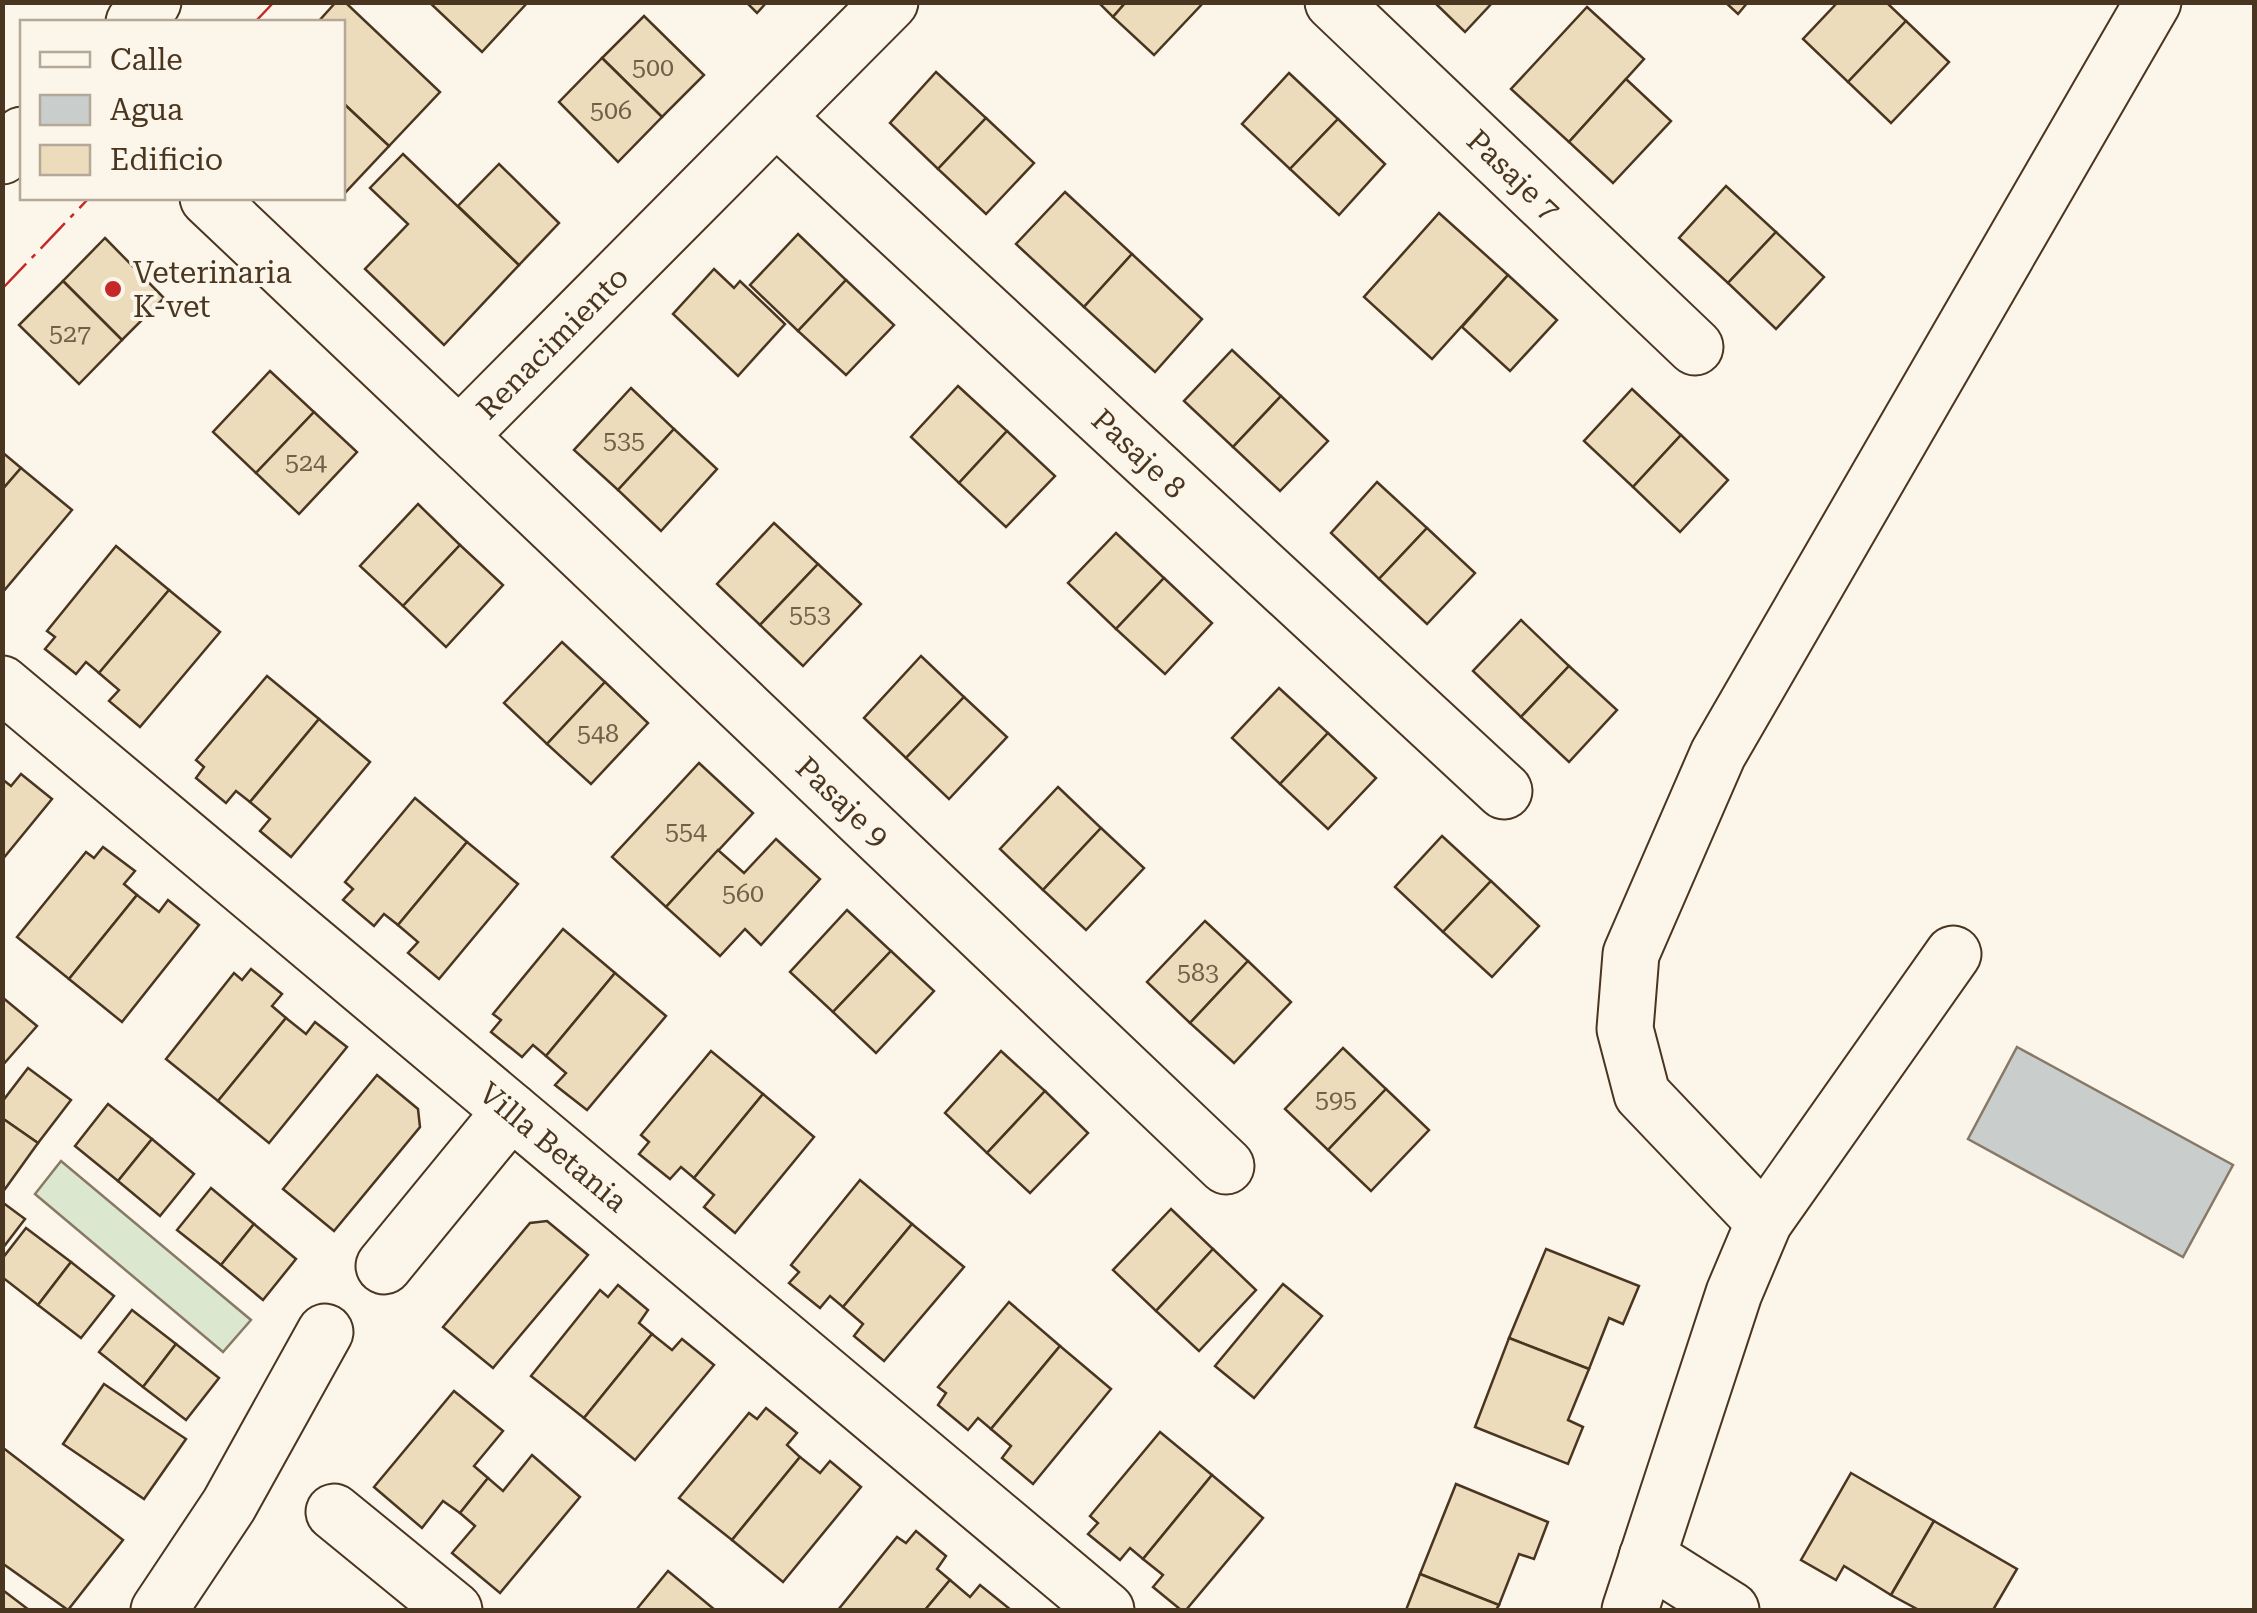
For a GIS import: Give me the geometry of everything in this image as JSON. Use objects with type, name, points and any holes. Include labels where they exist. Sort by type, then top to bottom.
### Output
[{"type":"street","name":"Renacimiento","points":[[210,200],[459,436],[890,2]]},
{"type":"street","name":"Pasaje 7","points":[[1334,2],[1695,346]]},
{"type":"street","points":[[1764,1222],[1642,1094],[1625,1029],[1630,954],[1718,754],[2153,2]]},
{"type":"street","name":"Pasaje 8","points":[[776,116],[1504,790]]},
{"type":"street","points":[[2,156],[20,138]]},
{"type":"street","name":"Pasaje 9","points":[[459,436],[1226,1166]]},
{"type":"street","name":"Villa Betania","points":[[2,684],[1106,1610]]},
{"type":"street","points":[[1630,1610],[1734,1293],[1764,1222],[1953,954]]},
{"type":"street","points":[[384,1266],[512,1111]]},
{"type":"street","points":[[159,1610],[229,1505],[325,1332]]},
{"type":"street","points":[[334,1512],[454,1610]]},
{"type":"street","points":[[1648,1558],[1731,1610]]},
{"type":"green space","points":[[61,1161],[251,1320],[223,1352],[35,1194]]},
{"type":"water","points":[[2017,1047],[2233,1165],[2183,1257],[1968,1139]]},
{"type":"building","points":[[336,2],[345,2],[440,92],[389,146],[345,105],[345,20],[320,20]]},
{"type":"building","points":[[429,2],[528,2],[482,52]]},
{"type":"building","points":[[746,2],[767,2],[757,13]]},
{"type":"building","points":[[1098,2],[1126,2],[1113,17]]},
{"type":"building","points":[[1126,2],[1204,2],[1154,55],[1113,17]]},
{"type":"building","points":[[1434,2],[1493,2],[1465,32]]},
{"type":"building","points":[[1725,2],[1748,2],[1738,14]]},
{"type":"building","points":[[1838,2],[1886,2],[1906,21],[1848,82],[1803,39]]},
{"type":"building","points":[[1587,7],[1644,59],[1569,142],[1511,89]]},
{"type":"building","points":[[644,16],[704,75],[662,117],[602,58]]},
{"type":"building","points":[[1906,21],[1949,62],[1891,123],[1848,82]]},
{"type":"building","points":[[602,58],[662,117],[618,162],[559,102]]},
{"type":"building","points":[[936,72],[986,118],[938,169],[890,123]]},
{"type":"building","points":[[1289,73],[1338,119],[1290,169],[1242,124]]},
{"type":"building","points":[[1626,79],[1671,121],[1613,183],[1569,142]]},
{"type":"building","points":[[345,105],[389,146],[345,193]]},
{"type":"building","points":[[986,118],[1034,163],[986,214],[938,169]]},
{"type":"building","points":[[1338,119],[1385,164],[1339,215],[1290,169]]},
{"type":"building","points":[[403,154],[519,265],[444,345],[365,269],[408,224],[370,188]]},
{"type":"building","points":[[499,164],[559,223],[519,265],[458,206]]},
{"type":"building","points":[[1726,186],[1776,232],[1728,283],[1679,238]]},
{"type":"building","points":[[1065,192],[1132,254],[1084,307],[1016,244]]},
{"type":"building","points":[[1439,213],[1508,275],[1432,359],[1364,297]]},
{"type":"building","points":[[1776,232],[1824,277],[1776,329],[1728,283]]},
{"type":"building","points":[[798,234],[846,280],[798,331],[750,285]]},
{"type":"building","name":"Veterinaria K-vet","points":[[105,238],[164,298],[122,340],[63,281]]},
{"type":"building","points":[[1132,254],[1202,319],[1155,372],[1084,307]]},
{"type":"building","points":[[714,269],[734,288],[740,281],[785,324],[738,376],[673,314]]},
{"type":"building","points":[[1508,275],[1557,320],[1510,371],[1462,327]]},
{"type":"building","points":[[846,280],[894,325],[846,375],[798,331]]},
{"type":"building","points":[[63,281],[122,340],[79,384],[19,325]]},
{"type":"building","points":[[1232,350],[1281,396],[1233,447],[1184,401]]},
{"type":"building","points":[[270,371],[314,412],[256,473],[213,432]]},
{"type":"building","points":[[958,386],[1007,431],[959,483],[911,437]]},
{"type":"building","points":[[631,388],[674,429],[618,490],[574,450]]},
{"type":"building","points":[[1632,389],[1681,435],[1633,487],[1584,441]]},
{"type":"building","points":[[1281,396],[1328,441],[1280,491],[1233,447]]},
{"type":"building","points":[[314,412],[357,452],[299,514],[256,473]]},
{"type":"building","points":[[674,429],[717,469],[661,531],[618,490]]},
{"type":"building","points":[[1007,431],[1055,476],[1006,527],[959,483]]},
{"type":"building","points":[[1681,435],[1728,480],[1680,532],[1633,487]]},
{"type":"building","points":[[2,452],[21,468],[2,490]]},
{"type":"building","points":[[21,468],[72,510],[2,593],[2,490]]},
{"type":"building","points":[[1377,482],[1427,528],[1379,579],[1331,533]]},
{"type":"building","points":[[418,504],[460,545],[403,606],[360,566]]},
{"type":"building","points":[[774,523],[818,564],[760,625],[717,584]]},
{"type":"building","points":[[1427,528],[1475,573],[1427,624],[1379,579]]},
{"type":"building","points":[[1116,533],[1164,578],[1116,629],[1068,583]]},
{"type":"building","points":[[460,545],[503,585],[446,647],[403,606]]},
{"type":"building","points":[[116,546],[169,590],[99,673],[86,662],[76,674],[45,649],[55,637],[47,631]]},
{"type":"building","points":[[818,564],[861,604],[803,666],[760,625]]},
{"type":"building","points":[[1164,578],[1212,623],[1165,674],[1116,629]]},
{"type":"building","points":[[169,590],[220,632],[140,727],[109,701],[119,690],[99,673]]},
{"type":"building","points":[[1521,620],[1569,666],[1521,717],[1473,671]]},
{"type":"building","points":[[562,642],[605,682],[547,744],[504,703]]},
{"type":"building","points":[[921,656],[964,697],[906,758],[864,718]]},
{"type":"building","points":[[1569,666],[1617,710],[1569,762],[1521,717]]},
{"type":"building","points":[[267,676],[319,719],[250,802],[236,791],[226,803],[196,778],[204,767],[196,760]]},
{"type":"building","points":[[605,682],[648,723],[591,784],[547,744]]},
{"type":"building","points":[[1279,688],[1328,733],[1280,784],[1232,738]]},
{"type":"building","points":[[964,697],[1007,737],[949,799],[906,758]]},
{"type":"building","points":[[319,719],[370,762],[291,857],[260,831],[270,819],[250,802]]},
{"type":"building","points":[[1328,733],[1376,778],[1328,829],[1280,784]]},
{"type":"building","points":[[699,763],[753,813],[666,907],[612,857]]},
{"type":"building","points":[[21,774],[52,799],[2,860],[2,779],[11,786]]},
{"type":"building","points":[[1058,787],[1101,828],[1043,890],[1000,849]]},
{"type":"building","points":[[415,798],[467,842],[398,925],[384,914],[374,926],[343,900],[353,889],[345,882]]},
{"type":"building","points":[[1101,828],[1144,868],[1086,930],[1043,890]]},
{"type":"building","points":[[1442,836],[1491,881],[1443,932],[1395,887]]},
{"type":"building","points":[[776,839],[820,879],[761,945],[745,929],[720,956],[666,907],[718,850],[744,873]]},
{"type":"building","points":[[467,842],[518,884],[439,979],[408,953],[418,942],[398,925]]},
{"type":"building","points":[[103,847],[135,871],[124,884],[137,895],[69,979],[17,937],[86,852],[94,858]]},
{"type":"building","points":[[1491,881],[1539,926],[1492,977],[1443,932]]},
{"type":"building","points":[[137,895],[159,912],[168,900],[199,925],[122,1022],[69,979]]},
{"type":"building","points":[[847,910],[891,951],[833,1012],[790,972]]},
{"type":"building","points":[[1205,921],[1248,961],[1190,1023],[1147,982]]},
{"type":"building","points":[[563,929],[615,973],[546,1056],[533,1045],[522,1057],[491,1032],[501,1020],[493,1014]]},
{"type":"building","points":[[891,951],[934,991],[876,1053],[833,1012]]},
{"type":"building","points":[[1248,961],[1291,1002],[1234,1063],[1190,1023]]},
{"type":"building","points":[[251,969],[282,994],[272,1006],[286,1018],[218,1101],[166,1059],[234,973],[242,980]]},
{"type":"building","points":[[615,973],[666,1016],[587,1110],[555,1085],[566,1073],[546,1056]]},
{"type":"building","points":[[2,997],[37,1026],[2,1066]]},
{"type":"building","points":[[286,1018],[306,1034],[315,1022],[347,1047],[269,1143],[218,1101]]},
{"type":"building","points":[[1343,1048],[1386,1089],[1328,1150],[1285,1109]]},
{"type":"building","points":[[711,1051],[763,1094],[694,1178],[681,1167],[670,1179],[639,1154],[649,1142],[641,1135]]},
{"type":"building","points":[[1001,1051],[1045,1091],[987,1153],[945,1113]]},
{"type":"building","points":[[28,1068],[71,1100],[38,1143],[2,1118],[2,1102]]},
{"type":"building","points":[[377,1075],[418,1109],[420,1127],[334,1231],[283,1189]]},
{"type":"building","points":[[1386,1089],[1429,1130],[1371,1191],[1328,1150]]},
{"type":"building","points":[[1045,1091],[1088,1133],[1030,1193],[987,1153]]},
{"type":"building","points":[[763,1094],[814,1137],[735,1233],[704,1207],[714,1195],[694,1178]]},
{"type":"building","points":[[108,1104],[152,1139],[118,1181],[75,1146]]},
{"type":"building","points":[[2,1118],[38,1143],[5,1189],[2,1187]]},
{"type":"building","points":[[152,1139],[194,1174],[160,1216],[118,1181]]},
{"type":"building","points":[[860,1180],[912,1224],[843,1307],[830,1296],[820,1308],[789,1283],[799,1272],[791,1265]]},
{"type":"building","points":[[211,1188],[254,1224],[221,1265],[177,1230]]},
{"type":"building","points":[[2,1202],[25,1219],[2,1249]]},
{"type":"building","points":[[1171,1209],[1213,1249],[1156,1311],[1113,1270]]},
{"type":"building","points":[[547,1221],[588,1255],[493,1368],[443,1327],[530,1223]]},
{"type":"building","points":[[254,1224],[296,1259],[263,1300],[221,1265]]},
{"type":"building","points":[[912,1224],[964,1267],[884,1361],[854,1336],[863,1324],[843,1307]]},
{"type":"building","points":[[26,1228],[71,1262],[38,1305],[2,1277],[2,1259]]},
{"type":"building","points":[[1213,1249],[1256,1290],[1199,1351],[1156,1311]]},
{"type":"building","points":[[1546,1249],[1639,1286],[1623,1324],[1609,1318],[1589,1369],[1509,1338]]},
{"type":"building","points":[[71,1262],[114,1296],[81,1338],[38,1305]]},
{"type":"building","points":[[1283,1284],[1322,1316],[1254,1398],[1215,1366]]},
{"type":"building","points":[[618,1285],[648,1310],[639,1323],[652,1334],[584,1418],[531,1376],[600,1290],[608,1297]]},
{"type":"building","points":[[1009,1302],[1060,1346],[991,1429],[978,1418],[968,1430],[938,1405],[946,1393],[938,1387]]},
{"type":"building","points":[[132,1310],[176,1344],[143,1387],[99,1352]]},
{"type":"building","points":[[652,1334],[672,1350],[682,1339],[714,1365],[635,1460],[584,1418]]},
{"type":"building","points":[[1509,1338],[1589,1369],[1568,1420],[1583,1427],[1568,1464],[1475,1427]]},
{"type":"building","points":[[176,1344],[219,1378],[186,1420],[143,1387]]},
{"type":"building","points":[[1060,1346],[1111,1389],[1033,1484],[1002,1458],[1011,1446],[991,1429]]},
{"type":"building","points":[[104,1384],[186,1439],[144,1499],[63,1444]]},
{"type":"building","points":[[454,1391],[503,1431],[474,1466],[488,1478],[460,1513],[443,1501],[422,1528],[374,1487]]},
{"type":"building","points":[[766,1408],[797,1433],[787,1445],[800,1457],[732,1540],[679,1498],[749,1413],[757,1419]]},
{"type":"building","points":[[1160,1432],[1212,1475],[1143,1559],[1130,1548],[1120,1560],[1088,1534],[1098,1523],[1090,1516]]},
{"type":"building","points":[[2,1447],[123,1540],[68,1610],[2,1563]]},
{"type":"building","points":[[532,1455],[580,1497],[500,1593],[452,1553],[475,1526],[460,1513],[488,1478],[503,1491]]},
{"type":"building","points":[[800,1457],[820,1473],[830,1461],[861,1487],[783,1582],[732,1540]]},
{"type":"building","points":[[1851,1473],[1934,1521],[1891,1595],[1844,1566],[1836,1580],[1801,1560]]},
{"type":"building","points":[[1212,1475],[1263,1518],[1186,1610],[1181,1610],[1153,1587],[1163,1575],[1143,1559]]},
{"type":"building","points":[[1456,1484],[1548,1522],[1534,1559],[1519,1554],[1499,1605],[1420,1574]]},
{"type":"building","points":[[1934,1521],[2017,1569],[1993,1610],[1919,1610],[1891,1595]]},
{"type":"building","points":[[916,1531],[946,1556],[937,1569],[950,1580],[925,1610],[838,1610],[897,1537],[906,1543]]},
{"type":"building","points":[[668,1571],[715,1610],[636,1610]]},
{"type":"building","points":[[1420,1574],[1499,1605],[1496,1610],[1406,1610]]},
{"type":"building","points":[[950,1580],[970,1597],[980,1585],[1011,1610],[925,1610]]},
{"type":"building","points":[[4,1591],[29,1610],[2,1610]]},
{"type":"power","points":[[257,20],[274,2]]},
{"type":"power","points":[[2,289],[87,200]]},
{"type":"place","name":"Veterinaria K-vet","points":[[113,289]]}]
